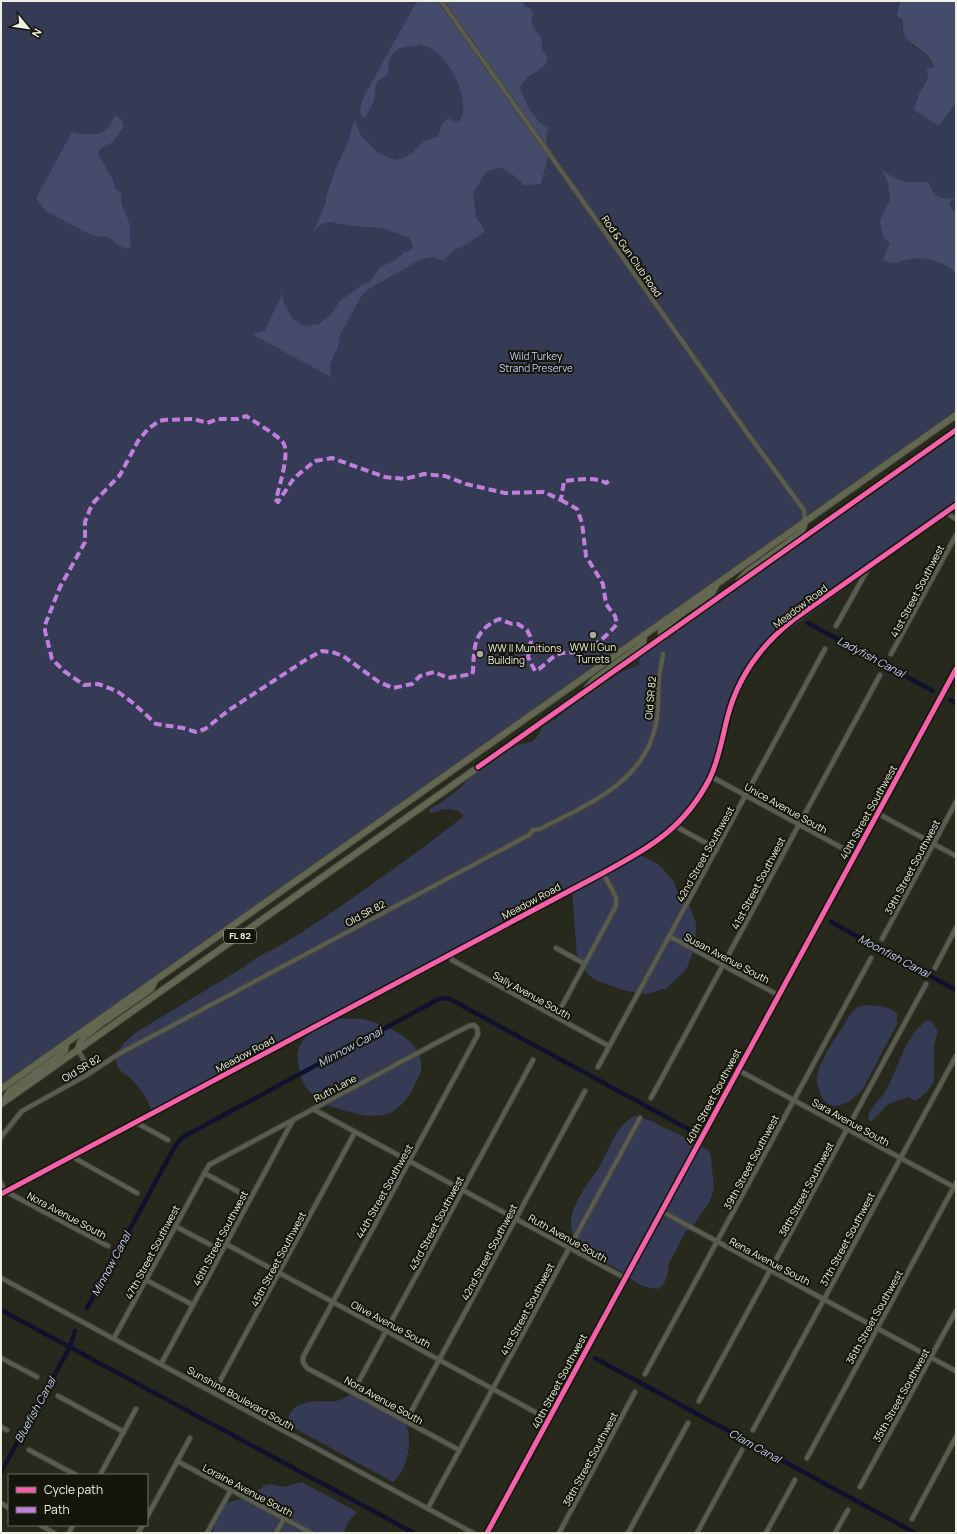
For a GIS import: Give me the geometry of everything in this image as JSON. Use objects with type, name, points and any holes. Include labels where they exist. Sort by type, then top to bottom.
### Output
[{"type":"highway","name":"FL 82","points":[[1,1089],[956,415]]},
{"type":"highway","name":"FL 82","points":[[1,1104],[956,430]]},
{"type":"highway","points":[[735,587],[746,572],[802,531],[805,521]]},
{"type":"highway","points":[[661,639],[661,631],[664,628],[681,614],[712,593],[717,584]]},
{"type":"highway","points":[[581,695],[595,679],[640,646],[643,642],[644,634]]},
{"type":"highway","points":[[78,1050],[82,1039],[150,989],[156,980]]},
{"type":"highway","points":[[1,1104],[9,1092],[59,1056],[65,1050],[66,1043]]},
{"type":"street","name":"Rod & Gun Club Road","points":[[441,1],[558,164],[715,388],[804,510],[805,521]]},
{"type":"street","name":"Meadow Road","points":[[3,1193],[650,847],[675,826],[696,801],[710,776],[720,751],[734,696],[743,676],[757,654],[787,625],[956,506]]},
{"type":"street","points":[[946,513],[956,519]]},
{"type":"street","name":"41st Street Southwest","points":[[891,654],[956,534]]},
{"type":"street","points":[[836,626],[869,567]]},
{"type":"street","name":"42nd Street Southwest","points":[[598,1067],[825,649]]},
{"type":"street","name":"Old SR 82","points":[[1,1137],[22,1111],[91,1072],[117,1055],[529,835],[533,830],[540,829],[599,798],[617,786],[636,767],[646,752],[652,737],[658,714],[659,678],[663,654]]},
{"type":"street","name":"40th Street Southwest","points":[[486,1533],[956,668]]},
{"type":"street","name":"41st Street Southwest","points":[[651,1098],[880,676]]},
{"type":"street","name":"Unice Avenue South","points":[[710,776],[854,855]]},
{"type":"street","name":"39th Street Southwest","points":[[882,939],[956,802]]},
{"type":"street","points":[[877,813],[956,856]]},
{"type":"street","points":[[675,826],[717,849]]},
{"type":"street","points":[[556,1017],[616,906],[616,897],[603,873]]},
{"type":"street","points":[[935,968],[956,928]]},
{"type":"street","name":"Susan Avenue South","points":[[669,936],[778,995]]},
{"type":"street","points":[[556,948],[585,964]]},
{"type":"street","name":"Sally Avenue South","points":[[450,954],[452,960],[609,1046]]},
{"type":"street","name":"39th Street Southwest","points":[[645,1374],[871,958]]},
{"type":"street","name":"38th Street Southwest","points":[[699,1401],[926,984]]},
{"type":"street","name":"Ruth Lane","points":[[204,1173],[209,1165],[469,1026],[474,1025],[478,1028]]},
{"type":"street","name":"44th Street Southwest","points":[[303,1362],[303,1357],[332,1302],[476,1038],[478,1028]]},
{"type":"street","points":[[78,1050],[91,1072]]},
{"type":"street","name":"37th Street Southwest","points":[[753,1430],[956,1056]]},
{"type":"street","name":"43rd Street Southwest","points":[[353,1392],[533,1060]]},
{"type":"street","name":"Sara Avenue South","points":[[738,1070],[900,1158],[955,1186]]},
{"type":"street","name":"42nd Street Southwest","points":[[406,1421],[585,1091]]},
{"type":"street","name":"Ruth Avenue South","points":[[313,1109],[625,1278]]},
{"type":"street","name":"41st Street Southwest","points":[[428,1508],[640,1118]]},
{"type":"street","name":"46th Street Southwest","points":[[161,1364],[293,1120]]},
{"type":"street","points":[[136,1122],[168,1140]]},
{"type":"street","name":"45th Street Southwest","points":[[214,1392],[356,1132]]},
{"type":"street","points":[[72,1156],[138,1192]]},
{"type":"street","points":[[204,1173],[250,1198]]},
{"type":"street","name":"47th Street Southwest","points":[[114,1338],[204,1173]]},
{"type":"street","points":[[1,1183],[3,1193]]},
{"type":"street","name":"36th Street Southwest","points":[[807,1458],[955,1186]]},
{"type":"street","name":"Nora Avenue South","points":[[3,1193],[108,1246]]},
{"type":"street","name":"Rena Avenue South","points":[[662,1211],[956,1371]]},
{"type":"street","points":[[175,1226],[222,1251]]},
{"type":"street","name":"Olive Avenue South","points":[[226,1244],[548,1419]]},
{"type":"street","name":"Sunshine Boulevard South","points":[[1,1278],[473,1533]]},
{"type":"street","points":[[146,1280],[193,1305]]},
{"type":"street","name":"35th Street Southwest","points":[[860,1487],[956,1311]]},
{"type":"street","points":[[1,1358],[37,1377]]},
{"type":"street","name":"Nora Avenue South","points":[[303,1362],[308,1368],[459,1450]]},
{"type":"street","name":"38th Street Southwest","points":[[559,1533],[636,1392]]},
{"type":"street","points":[[58,1396],[124,1432]]},
{"type":"street","points":[[101,1474],[136,1409]]},
{"type":"street","points":[[628,1533],[688,1423]]},
{"type":"street","points":[[1,1427],[7,1430]]},
{"type":"street","points":[[912,1519],[956,1437]]},
{"type":"street","points":[[148,1515],[190,1438]]},
{"type":"street","points":[[29,1450],[74,1474]]},
{"type":"street","points":[[697,1533],[742,1450]]},
{"type":"street","name":"Loraine Avenue South","points":[[177,1461],[311,1533]]},
{"type":"street","points":[[766,1533],[795,1480]]},
{"type":"street","points":[[207,1533],[230,1490]]},
{"type":"street","points":[[835,1533],[848,1510]]},
{"type":"street","points":[[276,1533],[284,1519]]},
{"type":"street","points":[[42,1526],[54,1533]]},
{"type":"green space","name":"Wild Turkey Strand Preserve","points":[[1,1],[435,1],[531,9],[525,6],[523,1],[900,1],[899,4],[903,20],[902,27],[913,46],[924,53],[934,66],[928,69],[928,78],[919,94],[939,126],[956,103],[956,412],[1,1086]]},
{"type":"green space","points":[[956,433],[956,508],[780,636],[755,659],[736,691],[723,733],[717,769],[700,799],[688,817],[670,833],[640,855],[658,864],[670,877],[677,890],[689,905],[696,923],[695,948],[686,970],[666,989],[648,994],[626,991],[595,980],[584,970],[577,957],[572,890],[151,1110],[146,1097],[116,1064],[117,1054],[120,1049],[135,1033],[244,967],[256,958],[296,936],[402,862],[464,816],[459,812],[450,809],[443,809],[434,813],[431,813],[428,810],[442,802],[461,787],[470,777],[515,745],[531,742],[537,737],[543,726],[554,720],[581,699],[623,671],[639,665],[640,656]]},
{"type":"green space","points":[[864,1005],[882,1006],[894,1011],[897,1014],[897,1024],[863,1089],[851,1100],[839,1106],[833,1106],[827,1103],[819,1090],[817,1083],[818,1072],[828,1049],[851,1013],[856,1008]]},
{"type":"green space","points":[[340,1019],[363,1019],[382,1025],[402,1036],[411,1043],[421,1060],[421,1072],[408,1097],[402,1104],[391,1112],[376,1116],[335,1108],[320,1101],[305,1086],[299,1068],[298,1051],[302,1042],[322,1023]]},
{"type":"green space","points":[[926,1021],[931,1021],[938,1031],[934,1045],[934,1081],[927,1092],[915,1101],[908,1097],[891,1103],[871,1121],[868,1119],[870,1112],[891,1081],[907,1044],[912,1035]]},
{"type":"green space","points":[[635,1116],[652,1121],[693,1141],[710,1152],[711,1158],[714,1188],[710,1201],[693,1226],[686,1231],[669,1263],[667,1277],[663,1285],[658,1289],[643,1286],[607,1263],[585,1253],[576,1241],[572,1230],[571,1220],[578,1199],[597,1171],[623,1124]]},
{"type":"green space","points":[[351,1394],[406,1423],[409,1444],[406,1462],[400,1474],[393,1482],[287,1424],[289,1415],[293,1409],[299,1405],[313,1402],[336,1401]]},
{"type":"green space","points":[[302,1482],[357,1512],[349,1521],[343,1533],[212,1533],[220,1512],[226,1504],[232,1501],[248,1498],[265,1485],[270,1484],[284,1487]]},
{"type":"shaded area","points":[[417,1],[523,1],[525,6],[531,9],[533,14],[531,22],[542,40],[541,49],[548,58],[546,63],[526,79],[520,88],[527,105],[534,116],[548,128],[546,138],[548,155],[541,184],[524,185],[512,174],[500,167],[486,172],[473,193],[476,217],[485,231],[469,243],[454,250],[443,261],[432,257],[421,259],[367,290],[360,298],[340,335],[338,347],[330,364],[331,377],[253,335],[265,330],[282,294],[284,303],[292,318],[304,326],[319,324],[331,314],[340,301],[359,287],[371,281],[379,268],[397,259],[404,252],[410,251],[413,247],[410,238],[382,228],[353,226],[329,222],[322,224],[314,231],[326,202],[326,197],[336,168],[349,140],[355,120],[360,134],[377,152],[395,160],[410,154],[425,141],[437,137],[443,123],[448,118],[458,123],[462,115],[462,97],[459,86],[450,67],[436,52],[421,44],[414,47],[410,46],[401,48],[391,56],[388,64],[389,70],[386,75],[376,84],[373,104],[366,117],[362,118],[360,109],[364,96]]},
{"type":"shaded area","points":[[900,1],[956,1],[956,103],[939,126],[914,110],[919,94],[928,78],[927,69],[934,66],[931,60],[905,36],[903,20],[897,16]]},
{"type":"shaded area","points":[[115,115],[123,122],[123,128],[113,142],[100,149],[98,154],[113,180],[116,190],[122,192],[121,202],[129,222],[130,229],[131,246],[127,249],[119,246],[106,236],[101,237],[89,234],[53,215],[46,211],[36,198],[72,132],[80,134],[95,134],[103,132],[111,124]]},
{"type":"shaded area","points":[[882,170],[893,177],[904,181],[915,183],[928,181],[931,189],[938,196],[946,199],[955,197],[949,203],[956,215],[956,273],[941,263],[929,259],[916,258],[894,263],[883,260],[890,243],[883,237],[880,221],[890,200],[888,183]]},
{"type":"waterway","name":"Ladyfish Canal","points":[[808,623],[933,691]]},
{"type":"waterway","name":"Ladyfish Canal","points":[[950,700],[956,703]]},
{"type":"waterway","name":"Moonfish Canal","points":[[831,922],[956,990]]},
{"type":"waterway","name":"Minnow Canal","points":[[87,1308],[175,1146],[183,1137],[439,999],[448,998],[690,1130]]},
{"type":"waterway","points":[[1,1310],[414,1533]]},
{"type":"waterway","name":"Bluefish Canal","points":[[1,1472],[70,1347],[75,1331]]},
{"type":"waterway","name":"Clam Canal","points":[[595,1358],[915,1533]]},
{"type":"marked path","points":[[561,500],[577,509],[582,523],[586,556],[603,584],[606,604],[615,616],[617,624],[604,638],[594,645],[576,652],[557,655],[535,671],[528,657],[531,641],[527,630],[518,624],[512,624],[499,619],[485,629],[477,640],[472,674],[448,678],[434,672],[420,676],[412,684],[393,688],[379,682],[343,656],[332,652],[322,651],[307,659],[229,710],[205,729],[196,732],[183,728],[156,724],[117,691],[98,684],[84,685],[64,671],[52,659],[45,631],[45,625],[60,587],[85,542],[85,522],[90,509],[94,502],[120,475],[138,441],[148,429],[159,421],[194,419],[207,423],[218,419],[238,419],[246,416],[278,437],[284,444],[285,449],[284,470],[275,499],[278,502],[294,478],[315,461],[332,458],[385,477],[405,479],[424,474],[445,476],[466,484],[505,493],[544,492],[561,500],[564,481],[591,479],[606,483],[612,479]]},
{"type":"cycle path","points":[[478,767],[956,430]]},
{"type":"cycle path","points":[[1,1194],[603,873],[651,845],[677,824],[700,796],[716,764],[731,704],[751,664],[760,652],[793,620],[956,505]]},
{"type":"cycle path","points":[[487,1533],[956,669]]},
{"type":"place","name":"WW II Gun Turrets","points":[[593,635]]},
{"type":"place","name":"WW II Munitions Building","points":[[480,654]]}]
